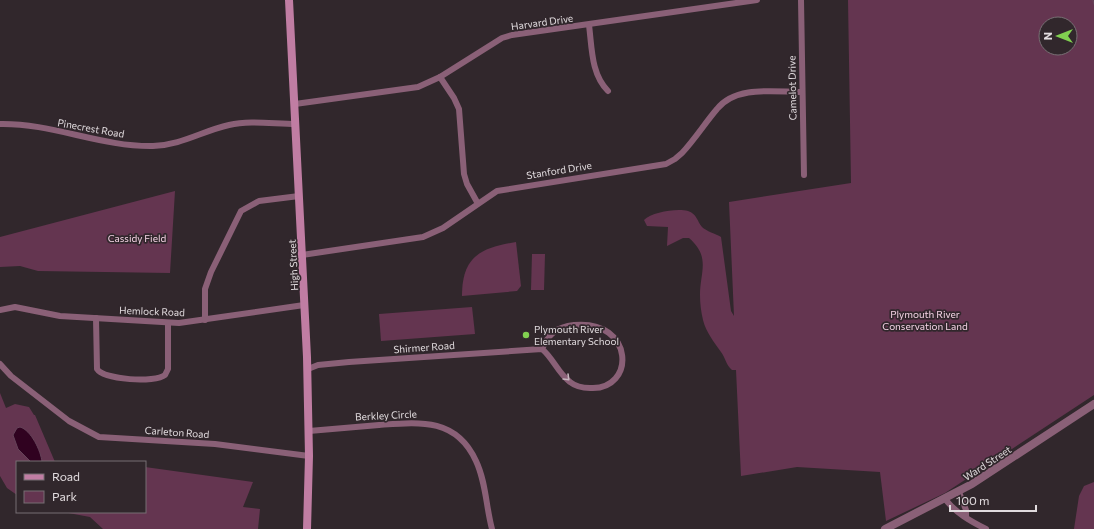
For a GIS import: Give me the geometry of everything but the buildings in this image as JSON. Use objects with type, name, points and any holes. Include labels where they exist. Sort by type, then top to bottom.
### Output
[{"type":"main road","name":"High Street","points":[[289,0],[308,368],[309,456],[307,529]]},
{"type":"street","name":"Harvard Drive","points":[[295,104],[404,90],[427,83],[440,77],[502,38],[757,0]]},
{"type":"street","name":"Camelot Drive","points":[[801,0],[804,175]]},
{"type":"street","points":[[589,25],[596,73],[602,84],[608,90]]},
{"type":"street","points":[[440,77],[454,98],[459,109],[464,174],[467,184],[478,202]]},
{"type":"street","name":"Stanford Drive","points":[[302,255],[423,236],[444,228],[478,202],[497,191],[666,164],[682,153],[717,108],[729,98],[755,92],[802,92]]},
{"type":"street","name":"Pinecrest Road","points":[[0,124],[30,126],[104,142],[153,146],[183,142],[230,124],[296,124]]},
{"type":"street","points":[[205,320],[205,289],[231,229],[241,211],[259,201],[299,196]]},
{"type":"street","name":"Hemlock Road","points":[[0,310],[15,307],[52,315],[168,323],[205,320],[304,305]]},
{"type":"street","points":[[96,318],[97,369],[105,376],[130,378],[153,379],[165,375],[168,368],[168,323]]},
{"type":"street","points":[[581,325],[595,326],[606,330],[615,339],[621,352],[621,368],[611,384],[596,389],[585,388],[569,381],[549,355],[542,349],[547,337],[559,329],[581,325]]},
{"type":"street","name":"Shirmer Road","points":[[308,368],[318,365],[349,362],[542,349]]},
{"type":"street","name":"Carleton Road","points":[[0,364],[11,376],[52,408],[80,428],[103,438],[215,444],[309,456]]},
{"type":"street","name":"Ward Street","points":[[885,529],[959,492],[1094,404]]},
{"type":"street","name":"Berkley Circle","points":[[309,431],[414,422],[434,424],[444,429],[462,441],[476,461],[492,529]]},
{"type":"street","points":[[959,492],[966,510],[966,516]]},
{"type":"street","points":[[945,499],[959,515],[966,516],[972,522],[986,529]]},
{"type":"green space","name":"Plymouth River Conservation Land","points":[[848,0],[1093,0],[1094,395],[945,493],[886,521],[880,472],[797,467],[741,476],[736,370],[732,370],[728,366],[704,324],[700,295],[703,265],[700,252],[689,238],[683,238],[667,246],[668,227],[647,226],[644,220],[665,211],[688,211],[695,216],[702,227],[721,237],[731,311],[734,316],[729,202],[851,183]]},
{"type":"green space","name":"Cassidy Field","points":[[175,191],[170,273],[38,271],[20,266],[0,267],[0,237]]},
{"type":"green space","points":[[516,242],[521,286],[517,291],[462,296],[463,282],[466,272],[470,263],[476,256],[493,247]]},
{"type":"green space","points":[[532,254],[545,254],[544,290],[531,290]]},
{"type":"green space","points":[[472,307],[475,334],[381,341],[379,314]]},
{"type":"green space","points":[[0,393],[6,408],[15,404],[29,407],[35,415],[55,461],[16,461],[16,494],[7,488],[0,476]]},
{"type":"green space","points":[[146,467],[253,482],[243,507],[260,509],[258,529],[103,529],[90,517],[68,513],[146,513]]},
{"type":"green space","points":[[1094,482],[1094,529],[1074,529],[1079,496],[1084,486]]},
{"type":"shaded area","points":[[20,427],[24,429],[32,436],[40,452],[42,461],[30,461],[18,449],[13,435],[17,428]]},
{"type":"waterway","points":[[1093,0],[1094,4]]},
{"type":"place","name":"Plymouth River Elementary School","points":[[526,335]]}]
